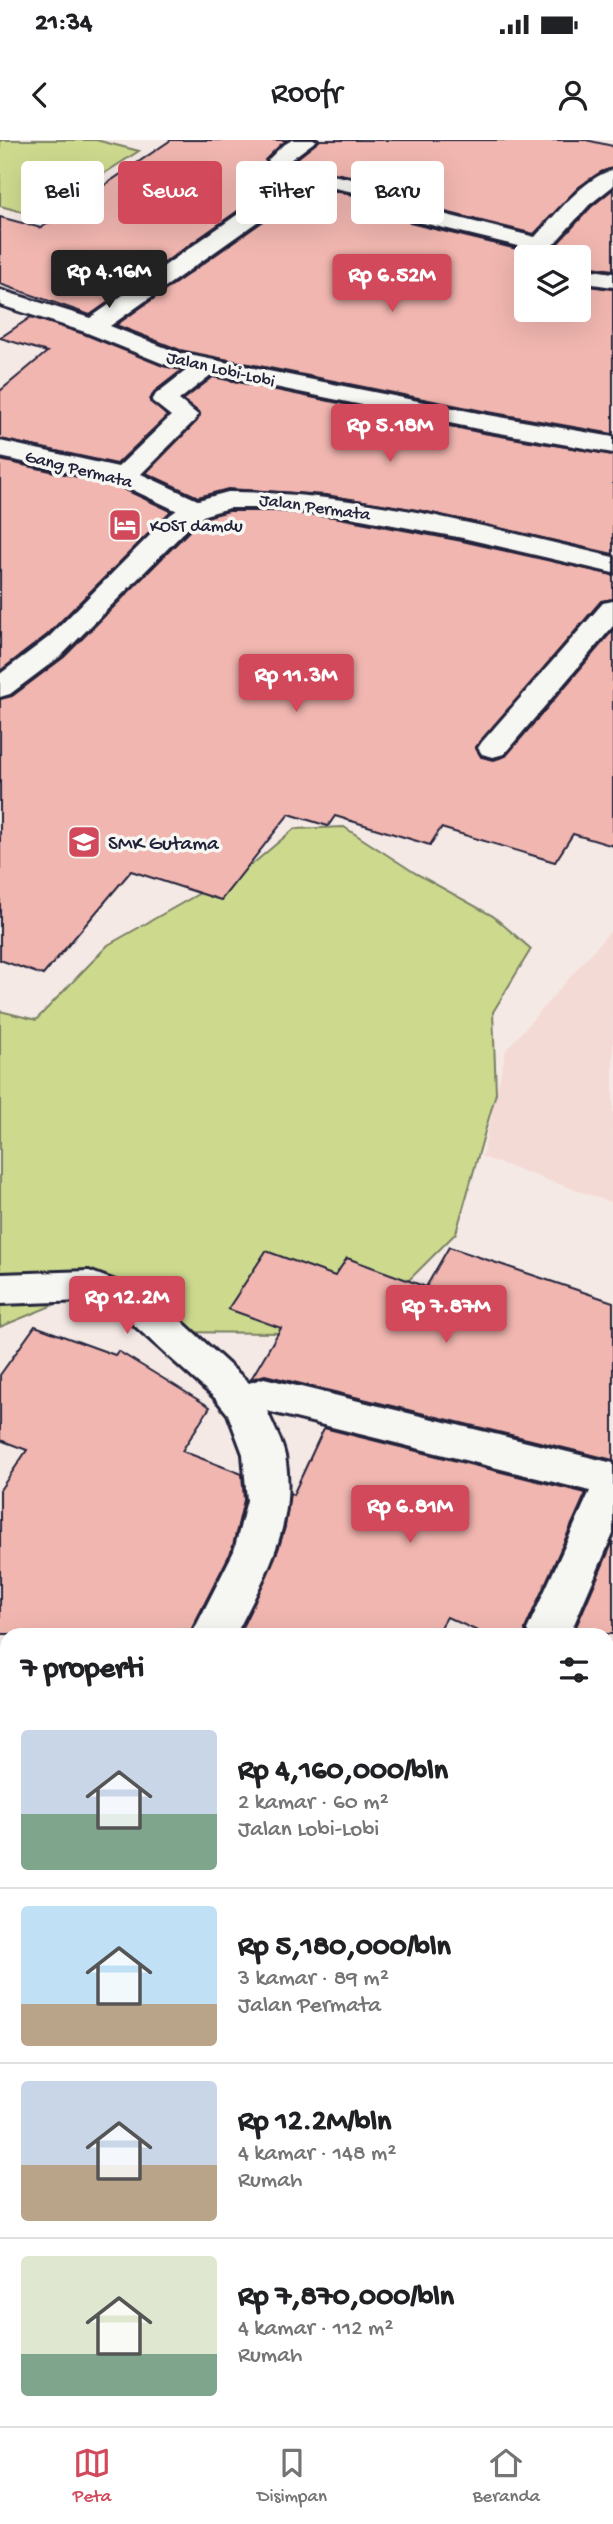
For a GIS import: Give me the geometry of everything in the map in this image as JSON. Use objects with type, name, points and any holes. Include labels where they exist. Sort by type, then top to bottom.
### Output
[{"type":"street","points":[[267,144],[298,145]]},
{"type":"street","points":[[279,161],[298,145]]},
{"type":"street","points":[[542,245],[581,200],[613,176]]},
{"type":"street","points":[[337,182],[394,194],[414,203],[413,210],[419,215],[514,251]]},
{"type":"street","points":[[93,327],[239,224]]},
{"type":"street","points":[[591,277],[613,280]]},
{"type":"street","name":"Jalan Lobi-Lobi","points":[[0,297],[93,327],[136,346],[206,366],[483,422],[613,445]]},
{"type":"street","points":[[124,476],[186,415],[169,407],[164,401],[206,366]]},
{"type":"street","name":"Gang Permata","points":[[0,449],[124,476],[195,509]]},
{"type":"street","name":"Jalan Permata","points":[[0,688],[57,646],[127,571],[195,509],[207,503],[242,498],[296,502],[449,527],[613,565]]},
{"type":"street","points":[[493,748],[613,609]]},
{"type":"street","points":[[0,1289],[89,1286],[139,1306],[229,1387],[245,1406],[264,1454],[268,1500],[255,1552],[217,1628]]},
{"type":"street","points":[[245,1406],[253,1398],[264,1394],[613,1480]]},
{"type":"street","points":[[551,1628],[613,1486]]},
{"type":"shaded area","points":[[613,928],[613,1203],[482,1157],[506,1050]]},
{"type":"green space","points":[[0,140],[96,140],[139,151],[123,161],[118,161],[118,165],[104,174],[104,161],[21,161],[21,212],[0,206]]},
{"type":"green space","points":[[344,827],[415,873],[493,916],[531,949],[493,1012],[496,1093],[456,1233],[391,1298],[295,1333],[149,1332],[75,1296],[0,1327],[0,1011],[36,1020],[108,945],[255,862],[294,829]]},
{"type":"building","points":[[171,140],[287,140],[266,161],[236,161],[236,212],[222,222],[222,161],[140,161]]},
{"type":"building","points":[[320,140],[586,140],[613,146],[613,168],[601,172],[579,187],[534,234],[444,212],[444,161],[351,161],[351,176],[337,173],[337,161],[295,160]]},
{"type":"building","points":[[118,176],[118,224],[219,224],[90,315],[0,284],[0,217],[41,228],[47,224],[104,224],[104,185]]},
{"type":"building","points":[[613,189],[613,270],[591,267],[591,245],[556,245],[591,207]]},
{"type":"building","points":[[337,192],[351,194],[351,224],[414,224],[514,248],[514,322],[591,322],[591,286],[613,289],[613,434],[483,411],[180,350],[116,325],[259,224],[337,224]]},
{"type":"building","points":[[31,317],[84,334],[163,366],[182,370],[154,392],[150,400],[167,416],[117,464],[0,439],[0,391],[47,352],[0,338]]},
{"type":"building","points":[[213,377],[483,433],[613,455],[613,554],[423,511],[326,495],[228,489],[198,497],[146,473],[197,421],[200,413],[183,400]]},
{"type":"building","points":[[0,460],[115,485],[171,511],[47,635],[0,671]]},
{"type":"building","points":[[229,511],[276,511],[334,517],[462,541],[613,575],[613,599],[601,601],[476,747],[481,757],[494,760],[506,756],[613,630],[613,846],[573,834],[555,862],[441,828],[430,845],[335,816],[328,826],[289,814],[221,900],[131,871],[43,975],[0,960],[0,699],[12,696],[64,657],[196,524],[206,517]]},
{"type":"building","points":[[449,1247],[613,1302],[613,1460],[265,1375],[251,1379],[281,1328],[228,1309],[266,1251],[335,1276],[347,1258],[426,1287]]},
{"type":"building","points":[[35,1326],[115,1355],[118,1351],[210,1407],[182,1451],[242,1474],[244,1500],[232,1550],[192,1628],[0,1628],[0,1490],[27,1450],[0,1440],[0,1375]]},
{"type":"building","points":[[324,1428],[586,1493],[525,1628],[471,1628],[447,1617],[441,1628],[242,1628],[278,1550],[285,1527],[290,1493],[293,1495]]},
{"type":"building","points":[[613,1541],[613,1628],[575,1628]]},
{"type":"place","name":"KOST damdu","points":[[125,525]]},
{"type":"place","name":"SMK Gutama","points":[[84,842]]}]
